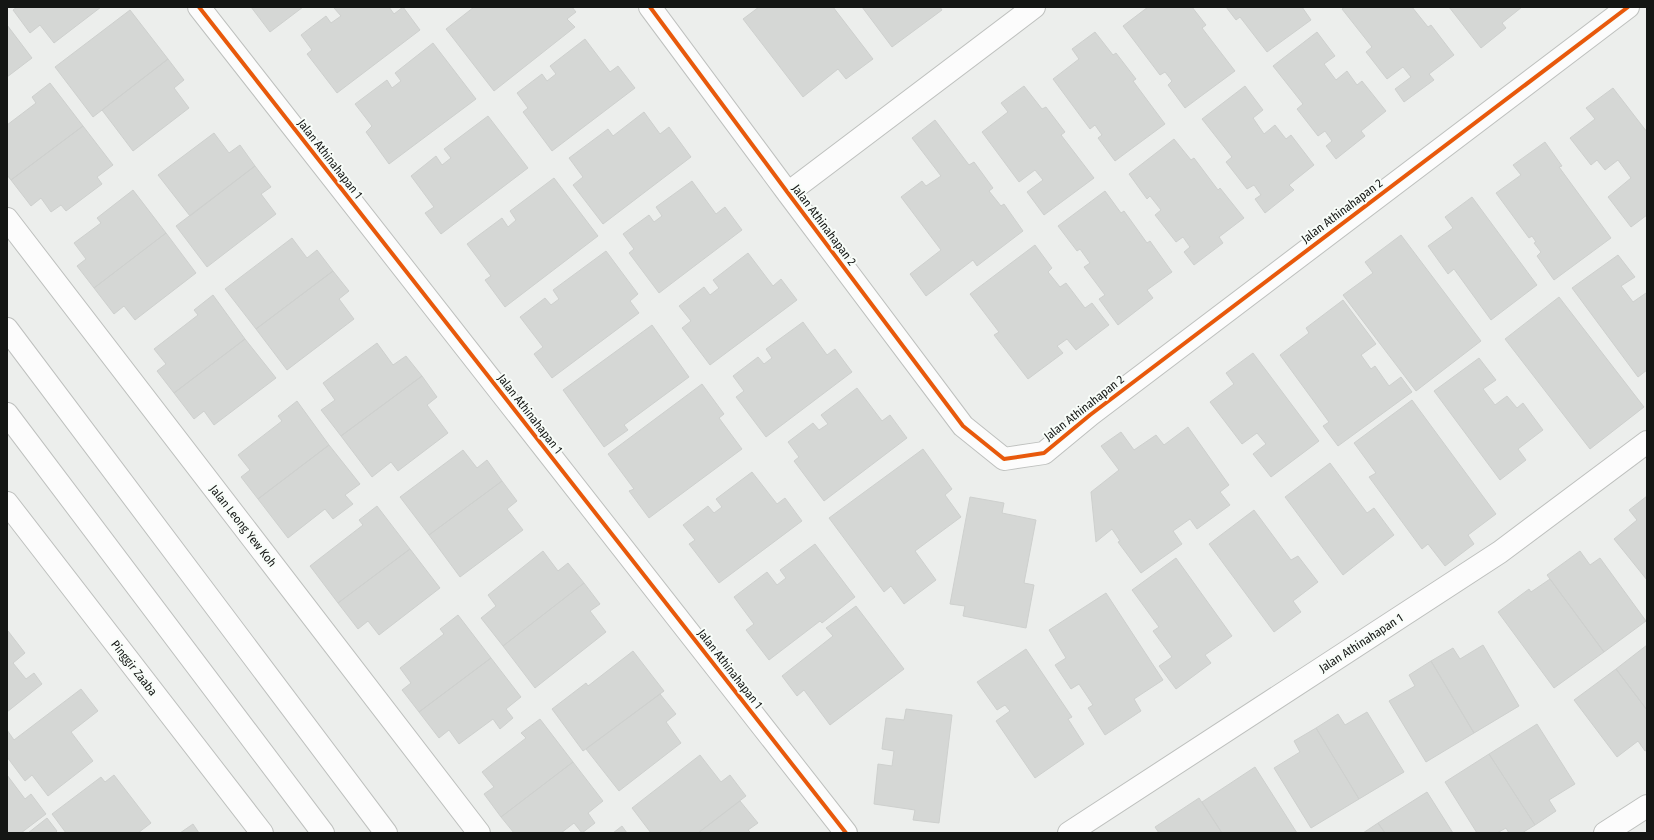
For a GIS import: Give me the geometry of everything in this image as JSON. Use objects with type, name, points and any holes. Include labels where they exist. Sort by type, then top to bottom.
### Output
[{"type":"street","name":"Jalan Athinahapan 1","points":[[199,7],[846,833]]},
{"type":"street","name":"Jalan Athinahapan 2","points":[[650,7],[963,426],[1004,459],[1044,453],[1090,416],[1628,7]]},
{"type":"street","name":"Jalan Athinahapan 2","points":[[788,193],[1034,7]]},
{"type":"street","name":"Jalan Leong Yew Koh","points":[[7,219],[479,833]]},
{"type":"street","points":[[7,329],[386,833]]},
{"type":"street","points":[[7,414],[323,833]]},
{"type":"street","name":"Jalan Athinahapan 1","points":[[1068,833],[1500,552],[1647,442]]},
{"type":"street","name":"Pinggir Zaaba","points":[[7,503],[262,833]]},
{"type":"street","points":[[1605,833],[1647,806]]},
{"type":"building","points":[[17,7],[101,7],[54,43],[40,25],[30,33],[13,10]]},
{"type":"building","points":[[251,7],[303,7],[270,32]]},
{"type":"building","points":[[389,7],[394,14],[403,7],[420,30],[337,93],[307,54],[312,50],[301,35],[326,16],[331,23],[341,16],[334,8]]},
{"type":"building","points":[[474,7],[572,7],[576,12],[567,19],[575,27],[494,91],[446,29]]},
{"type":"building","points":[[759,7],[833,7],[873,59],[846,79],[838,69],[803,97],[743,19]]},
{"type":"building","points":[[862,7],[940,7],[942,10],[892,47]]},
{"type":"building","points":[[1148,7],[1192,7],[1206,25],[1202,28],[1235,71],[1185,108],[1168,85],[1172,81],[1165,72],[1160,75],[1123,26]]},
{"type":"building","points":[[1226,7],[1302,7],[1311,20],[1267,52],[1240,17],[1236,20]]},
{"type":"building","points":[[1345,7],[1412,7],[1428,27],[1431,25],[1454,55],[1429,74],[1434,80],[1404,102],[1395,89],[1411,77],[1403,67],[1387,79],[1366,52],[1372,47],[1342,9]]},
{"type":"building","points":[[1449,7],[1522,7],[1502,23],[1506,28],[1481,48]]},
{"type":"building","points":[[130,10],[168,59],[93,117],[55,67]]},
{"type":"building","points":[[7,25],[32,58],[7,77]]},
{"type":"building","points":[[1095,32],[1113,55],[1116,53],[1136,79],[1133,81],[1165,124],[1115,161],[1098,138],[1102,135],[1095,125],[1090,129],[1053,79],[1079,59],[1072,49]]},
{"type":"building","points":[[1317,32],[1335,56],[1324,64],[1336,80],[1347,71],[1357,85],[1362,81],[1386,111],[1361,131],[1365,136],[1336,159],[1326,146],[1332,141],[1325,131],[1318,136],[1297,109],[1303,104],[1273,66]]},
{"type":"building","points":[[585,39],[610,72],[618,66],[635,88],[552,151],[523,112],[528,108],[517,93],[542,74],[547,81],[556,74],[550,66]]},
{"type":"building","points":[[433,43],[476,99],[389,164],[366,132],[372,126],[355,104],[387,80],[392,88],[401,81],[395,73]]},
{"type":"building","points":[[168,59],[184,80],[174,88],[189,108],[133,151],[102,110]]},
{"type":"building","points":[[50,83],[83,126],[11,180],[7,175],[7,125],[36,103],[32,97]]},
{"type":"building","points":[[1024,86],[1042,109],[1046,107],[1065,132],[1061,135],[1094,178],[1044,215],[1027,192],[1043,180],[1035,170],[1019,182],[982,132],[1008,112],[1001,103]]},
{"type":"building","points":[[1245,86],[1263,110],[1253,118],[1264,134],[1275,125],[1286,139],[1291,135],[1314,165],[1289,185],[1294,190],[1265,213],[1255,199],[1261,195],[1254,185],[1247,189],[1226,162],[1232,157],[1202,119]]},
{"type":"building","points":[[1613,88],[1647,132],[1647,215],[1631,227],[1608,197],[1631,178],[1618,160],[1605,170],[1597,160],[1591,165],[1570,138],[1595,119],[1586,108]]},
{"type":"building","points":[[644,112],[660,134],[669,127],[691,157],[603,224],[573,185],[583,177],[569,158],[608,129],[613,136]]},
{"type":"building","points":[[488,116],[528,168],[441,234],[425,213],[434,207],[411,176],[436,156],[442,165],[451,158],[444,149]]},
{"type":"building","points":[[935,120],[969,165],[974,162],[993,188],[989,191],[1001,206],[1004,204],[1023,231],[977,266],[973,260],[926,296],[910,274],[941,250],[901,197],[922,181],[926,186],[941,176],[912,138]]},
{"type":"building","points":[[83,126],[113,165],[97,177],[102,184],[66,211],[61,205],[51,212],[41,198],[31,206],[11,180]]},
{"type":"building","points":[[214,133],[229,153],[240,145],[255,166],[190,216],[158,175]]},
{"type":"building","points":[[1174,139],[1191,160],[1194,158],[1218,190],[1220,188],[1244,218],[1219,237],[1223,243],[1194,265],[1184,252],[1190,247],[1183,237],[1176,242],[1155,215],[1161,210],[1150,196],[1147,199],[1129,174]]},
{"type":"building","points":[[1545,142],[1562,166],[1559,167],[1611,238],[1554,280],[1537,256],[1541,252],[1534,243],[1536,242],[1532,236],[1529,238],[1496,193],[1521,175],[1513,165]]},
{"type":"building","points":[[255,166],[271,187],[261,194],[276,214],[207,267],[176,226]]},
{"type":"building","points":[[554,178],[598,236],[505,307],[485,280],[491,276],[467,244],[502,218],[508,227],[516,220],[510,211]]},
{"type":"building","points":[[692,181],[716,214],[725,207],[742,230],[659,293],[629,253],[634,249],[623,234],[649,215],[654,222],[662,216],[656,207]]},
{"type":"building","points":[[133,190],[166,233],[94,288],[77,266],[86,259],[74,243],[101,223],[97,218]]},
{"type":"building","points":[[1105,191],[1121,213],[1124,211],[1147,243],[1150,241],[1172,272],[1147,290],[1153,298],[1118,325],[1099,299],[1105,295],[1084,267],[1090,263],[1080,249],[1077,251],[1058,226]]},
{"type":"building","points":[[1472,197],[1537,285],[1491,320],[1454,269],[1448,274],[1428,246],[1453,228],[1445,217]]},
{"type":"building","points":[[166,233],[196,273],[135,320],[124,306],[114,314],[94,288]]},
{"type":"building","points":[[1401,235],[1481,341],[1416,391],[1343,295],[1373,273],[1365,262]]},
{"type":"building","points":[[292,238],[307,258],[317,250],[333,271],[256,329],[225,289]]},
{"type":"building","points":[[1035,245],[1052,268],[1048,272],[1060,287],[1066,283],[1085,308],[1092,303],[1109,325],[1076,350],[1067,339],[1057,346],[1063,353],[1028,379],[994,335],[999,332],[970,294]]},
{"type":"building","points":[[606,251],[638,294],[630,301],[639,313],[552,378],[534,354],[543,347],[520,317],[545,298],[551,305],[559,299],[553,290]]},
{"type":"building","points":[[748,253],[773,286],[781,279],[797,300],[710,365],[682,328],[691,321],[679,306],[704,287],[710,295],[719,288],[713,280]]},
{"type":"building","points":[[1618,255],[1635,277],[1621,286],[1633,302],[1646,293],[1647,294],[1647,370],[1638,377],[1572,288]]},
{"type":"building","points":[[333,271],[349,291],[339,299],[354,319],[287,370],[256,329]]},
{"type":"building","points":[[213,295],[245,339],[174,393],[157,371],[166,364],[154,349],[198,315],[194,310]]},
{"type":"building","points":[[1559,297],[1644,407],[1590,449],[1505,339]]},
{"type":"building","points":[[1343,300],[1376,344],[1361,355],[1371,369],[1375,366],[1389,386],[1401,377],[1412,392],[1338,446],[1323,426],[1329,422],[1280,355],[1309,333],[1306,328]]},
{"type":"building","points":[[803,322],[827,355],[835,349],[852,372],[766,437],[736,397],[744,391],[733,376],[758,357],[764,364],[772,358],[766,349]]},
{"type":"building","points":[[652,325],[689,377],[624,425],[628,430],[604,447],[563,390]]},
{"type":"building","points":[[245,339],[276,378],[214,425],[204,411],[194,419],[174,393]]},
{"type":"building","points":[[377,343],[393,365],[406,356],[422,376],[341,436],[321,410],[335,400],[323,383]]},
{"type":"building","points":[[1253,353],[1319,441],[1271,477],[1253,454],[1266,444],[1257,433],[1242,444],[1210,402],[1234,384],[1226,373]]},
{"type":"building","points":[[1479,358],[1496,380],[1483,389],[1495,405],[1507,396],[1517,408],[1523,403],[1543,430],[1518,449],[1526,460],[1500,480],[1434,391]]},
{"type":"building","points":[[422,376],[437,397],[427,405],[448,433],[398,471],[391,462],[372,477],[341,436]]},
{"type":"building","points":[[702,384],[724,414],[719,418],[742,449],[649,518],[629,491],[634,489],[608,454]]},
{"type":"building","points":[[857,388],[882,421],[890,415],[907,438],[824,501],[794,461],[799,457],[788,442],[813,423],[819,430],[828,424],[821,415]]},
{"type":"building","points":[[1412,400],[1496,514],[1468,535],[1474,544],[1445,566],[1428,544],[1422,549],[1369,477],[1376,473],[1354,443]]},
{"type":"building","points":[[297,401],[329,445],[258,499],[241,477],[250,470],[238,455],[282,421],[278,416]]},
{"type":"building","points":[[1188,427],[1229,485],[1220,492],[1230,505],[1197,529],[1190,519],[1173,531],[1182,544],[1141,573],[1118,542],[1120,541],[1112,529],[1096,542],[1091,492],[1119,470],[1101,446],[1121,432],[1134,450],[1156,435],[1164,445]]},
{"type":"building","points":[[329,445],[360,484],[345,495],[353,504],[333,519],[325,509],[288,538],[258,499]]},
{"type":"building","points":[[923,449],[952,489],[945,495],[961,517],[915,551],[936,580],[904,604],[891,586],[884,592],[829,518]]},
{"type":"building","points":[[463,450],[477,468],[487,460],[502,481],[429,535],[400,497]]},
{"type":"building","points":[[1330,463],[1367,513],[1374,508],[1394,535],[1343,575],[1285,497]]},
{"type":"building","points":[[752,472],[777,504],[785,498],[802,521],[719,583],[689,544],[695,540],[683,525],[708,506],[714,513],[722,507],[716,499]]},
{"type":"building","points":[[502,481],[517,501],[507,509],[523,530],[460,577],[429,535]]},
{"type":"building","points":[[1647,496],[1647,580],[1614,539],[1637,520],[1629,510]]},
{"type":"building","points":[[970,497],[1004,503],[1002,513],[1036,520],[1024,583],[1034,585],[1026,628],[963,616],[965,606],[950,604]]},
{"type":"building","points":[[377,506],[410,549],[338,603],[310,566],[363,525],[359,520]]},
{"type":"building","points":[[1254,510],[1291,560],[1298,556],[1318,582],[1293,601],[1301,612],[1274,632],[1209,544]]},
{"type":"building","points":[[815,544],[855,597],[822,623],[820,621],[769,660],[746,630],[754,624],[734,597],[767,572],[777,585],[786,578],[780,570]]},
{"type":"building","points":[[410,549],[440,588],[379,635],[368,621],[358,629],[338,603]]},
{"type":"building","points":[[543,551],[558,571],[568,563],[584,583],[503,646],[481,618],[496,606],[488,595]]},
{"type":"building","points":[[1580,551],[1590,565],[1600,558],[1646,621],[1604,652],[1547,575]]},
{"type":"building","points":[[1176,558],[1232,636],[1205,655],[1211,663],[1176,689],[1159,666],[1172,657],[1153,631],[1159,627],[1132,590]]},
{"type":"building","points":[[1550,579],[1604,652],[1554,688],[1498,612],[1529,589],[1531,592]]},
{"type":"building","points":[[584,583],[600,604],[590,611],[606,632],[535,688],[503,646]]},
{"type":"building","points":[[1106,593],[1163,680],[1134,699],[1141,711],[1105,735],[1088,708],[1093,705],[1079,684],[1071,689],[1055,665],[1066,658],[1049,630]]},
{"type":"building","points":[[856,606],[904,669],[830,725],[804,690],[797,696],[782,676],[833,636],[826,628]]},
{"type":"building","points":[[458,615],[491,658],[419,712],[402,690],[411,683],[400,668],[444,634],[440,629]]},
{"type":"building","points":[[8,631],[25,653],[13,663],[26,679],[34,673],[42,684],[7,712]]},
{"type":"building","points":[[1483,645],[1519,706],[1474,733],[1431,661],[1453,648],[1460,659]]},
{"type":"building","points":[[1647,645],[1647,710],[1616,669]]},
{"type":"building","points":[[1026,649],[1072,717],[1068,719],[1084,744],[1035,778],[996,721],[1010,711],[1005,705],[997,710],[977,682]]},
{"type":"building","points":[[633,651],[664,691],[583,751],[552,709],[586,683],[588,686]]},
{"type":"building","points":[[491,658],[521,697],[506,709],[513,718],[500,729],[493,719],[459,744],[449,730],[439,738],[419,712]]},
{"type":"building","points":[[1431,661],[1474,733],[1426,762],[1389,701],[1415,686],[1409,675]]},
{"type":"building","points":[[1616,669],[1647,710],[1647,750],[1645,751],[1638,741],[1617,757],[1574,700]]},
{"type":"building","points":[[81,689],[98,711],[71,732],[93,761],[48,796],[32,775],[25,781],[7,757],[7,730],[14,740]]},
{"type":"building","points":[[660,694],[676,714],[666,722],[681,743],[619,791],[586,749]]},
{"type":"building","points":[[906,709],[952,715],[939,823],[913,820],[915,810],[874,804],[878,764],[892,766],[894,751],[882,749],[886,718],[904,720]]},
{"type":"building","points":[[1367,712],[1404,772],[1359,799],[1316,728],[1338,714],[1345,725]]},
{"type":"building","points":[[540,719],[573,762],[501,817],[484,794],[494,787],[482,772],[526,738],[521,733]]},
{"type":"building","points":[[1537,724],[1575,784],[1549,800],[1556,811],[1535,825],[1489,754]]},
{"type":"building","points":[[1316,728],[1359,799],[1311,828],[1274,768],[1300,752],[1294,741]]},
{"type":"building","points":[[1489,754],[1535,825],[1522,833],[1509,833],[1506,828],[1497,833],[1477,833],[1445,782]]},
{"type":"building","points":[[700,755],[721,782],[730,775],[746,796],[698,833],[651,833],[632,808]]},
{"type":"building","points":[[573,762],[603,801],[588,813],[595,823],[582,833],[574,823],[561,833],[514,833],[501,817]]},
{"type":"building","points":[[1255,767],[1297,833],[1222,833],[1202,802]]},
{"type":"building","points":[[7,775],[25,799],[31,794],[46,814],[21,833],[7,833]]},
{"type":"building","points":[[114,775],[151,823],[138,833],[66,833],[52,814],[101,777],[105,782]]},
{"type":"building","points":[[1427,792],[1453,833],[1385,833],[1378,823]]},
{"type":"building","points":[[1199,798],[1222,833],[1159,833],[1155,827]]},
{"type":"building","points":[[740,801],[758,823],[748,830],[751,833],[698,833]]},
{"type":"building","points":[[47,818],[57,831],[55,833],[28,833]]},
{"type":"building","points":[[1378,823],[1385,833],[1363,833]]},
{"type":"building","points":[[193,824],[199,833],[180,833]]},
{"type":"building","points":[[622,826],[627,833],[613,833]]},
{"type":"cycle path","points":[[199,7],[846,833]]},
{"type":"cycle path","points":[[650,7],[963,426],[1004,459],[1044,453],[1090,415],[1628,7]]}]
